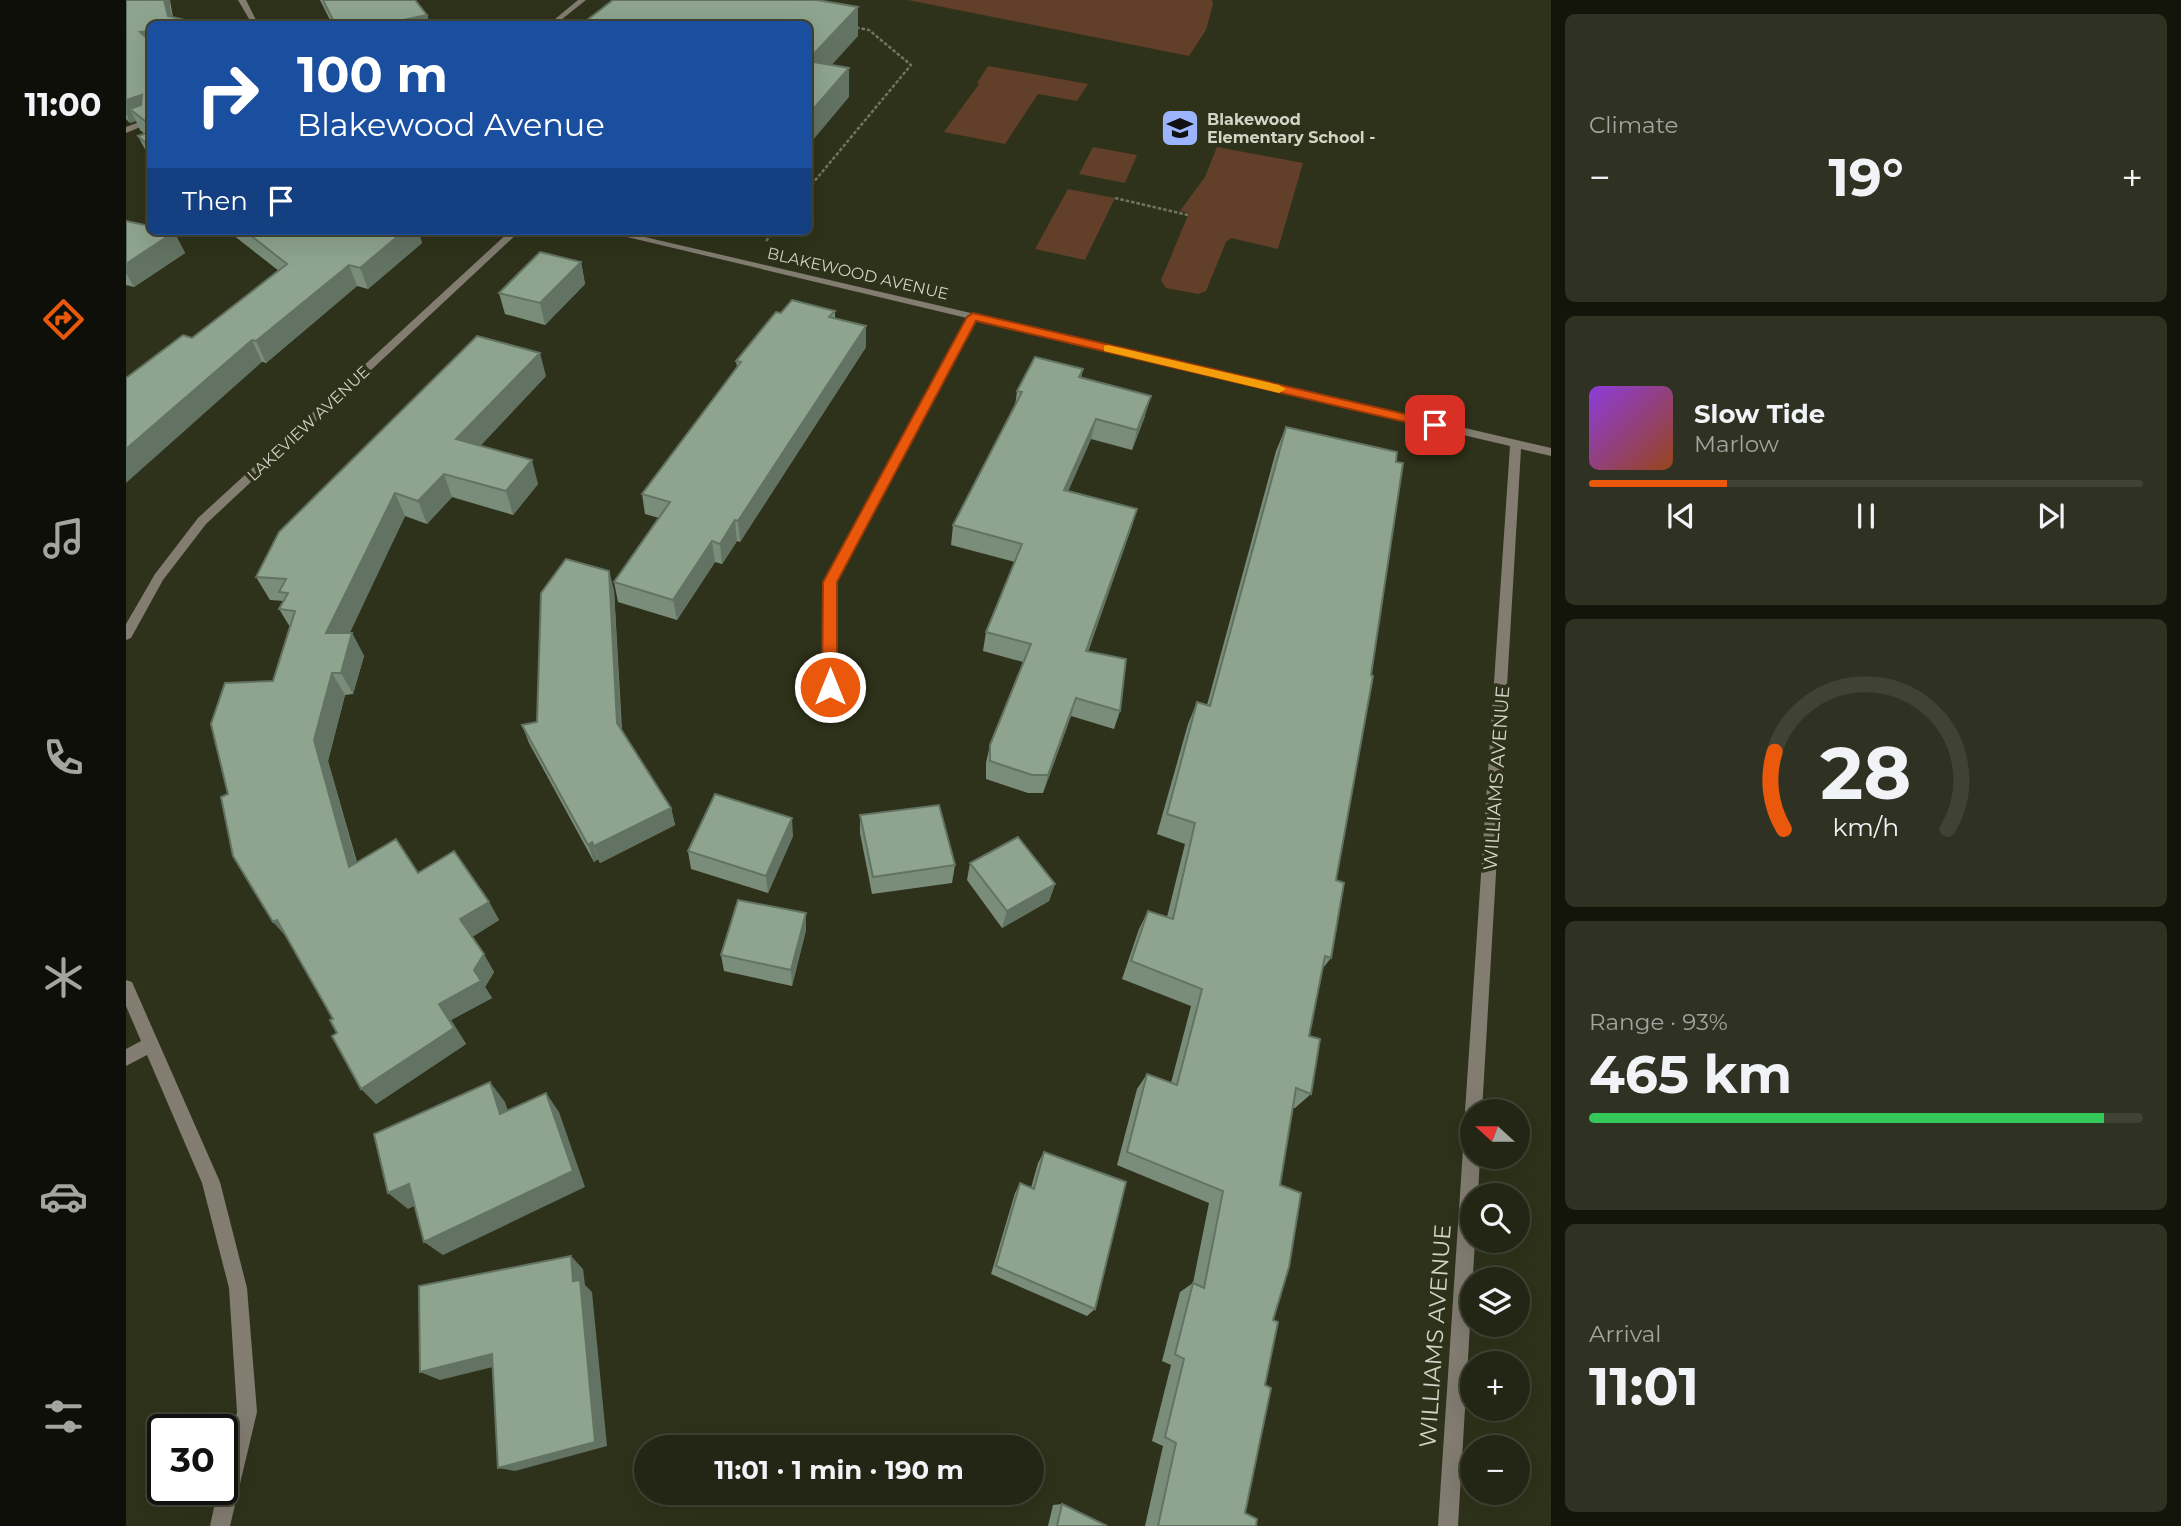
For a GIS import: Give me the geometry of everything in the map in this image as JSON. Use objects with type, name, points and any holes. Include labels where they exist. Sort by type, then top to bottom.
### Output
[{"type":"street","points":[[242,0],[253,21]]},
{"type":"street","points":[[556,21],[582,0]]},
{"type":"street","points":[[126,130],[147,121]]},
{"type":"street","name":"LAKEVIEW AVENUE","points":[[126,635],[159,577],[202,521],[511,235]]},
{"type":"street","name":"BLAKEWOOD AVENUE","points":[[624,235],[1551,452]]},
{"type":"street","points":[[830,687],[830,582],[973,317]]},
{"type":"street","name":"WILLIAMS AVENUE","points":[[1475,1099],[1516,444]]},
{"type":"street","points":[[126,987],[211,1182],[237,1288],[247,1412],[220,1526]]},
{"type":"street","points":[[126,1058],[150,1045]]},
{"type":"street","name":"WILLIAMS AVENUE","points":[[1448,1526],[1471,1169]]},
{"type":"path","points":[[812,184],[911,65],[869,30],[842,25]]},
{"type":"path","points":[[1115,198],[1188,215]]},
{"type":"path","points":[[765,242],[771,235]]},
{"type":"shaded area","points":[[908,0],[1212,0],[1213,4],[1206,30],[1189,56]]},
{"type":"shaded area","points":[[988,66],[1088,84],[1077,101],[1038,94],[1005,144],[944,132],[979,84],[977,83]]},
{"type":"shaded area","points":[[1093,147],[1137,155],[1125,183],[1079,174]]},
{"type":"shaded area","points":[[1217,147],[1303,163],[1278,249],[1231,238],[1226,242],[1206,291],[1198,294],[1166,288],[1161,280],[1189,213],[1180,211],[1205,177]]},
{"type":"shaded area","points":[[1068,189],[1115,198],[1085,260],[1035,249]]},
{"type":"building","points":[[126,0],[164,0],[168,16],[189,21],[147,21],[147,31],[140,32],[147,38],[147,123],[130,109],[141,105],[142,95],[126,100]]},
{"type":"building","points":[[323,0],[415,0],[427,15],[398,21],[334,21]]},
{"type":"building","points":[[613,0],[817,0],[858,7],[812,56],[812,21],[586,21]]},
{"type":"building","points":[[812,62],[849,68],[812,110]]},
{"type":"building","points":[[147,133],[147,144],[138,136]]},
{"type":"building","points":[[126,221],[147,225],[147,235],[170,235],[126,264]]},
{"type":"building","points":[[250,235],[399,235],[360,268],[349,265],[256,341],[252,340],[126,449],[126,378],[183,335],[192,338],[287,264]]},
{"type":"building","points":[[540,252],[581,262],[540,303],[499,293]]},
{"type":"building","points":[[792,300],[835,311],[829,317],[866,326],[738,521],[735,520],[720,544],[712,541],[673,600],[614,582],[670,502],[642,494],[741,362],[736,361],[776,312],[781,313]]},
{"type":"building","points":[[477,336],[540,353],[456,439],[532,460],[506,491],[444,474],[418,501],[395,493],[326,633],[352,633],[341,673],[332,673],[314,740],[349,867],[396,839],[418,873],[454,851],[489,902],[460,919],[484,954],[474,970],[481,981],[439,1004],[454,1028],[361,1089],[332,1036],[337,1033],[330,1020],[333,1019],[277,920],[273,922],[233,856],[221,797],[228,794],[211,724],[225,683],[273,681],[295,611],[279,609],[288,593],[279,592],[286,579],[256,577],[279,532]]},
{"type":"building","points":[[1035,357],[1083,369],[1079,377],[1151,396],[1137,430],[1096,419],[1064,490],[1137,509],[1086,651],[1126,659],[1120,711],[1076,698],[1048,775],[1032,775],[990,761],[990,745],[1031,644],[986,632],[1022,544],[953,525],[1022,392],[1017,391]]},
{"type":"building","points":[[1286,427],[1397,452],[1396,462],[1403,463],[1371,675],[1373,676],[1336,880],[1344,883],[1331,958],[1325,956],[1309,1036],[1320,1039],[1311,1094],[1296,1088],[1280,1185],[1301,1193],[1289,1267],[1273,1320],[1278,1322],[1265,1385],[1271,1388],[1245,1513],[1257,1519],[1256,1526],[1158,1526],[1176,1443],[1165,1437],[1184,1359],[1175,1354],[1193,1283],[1204,1288],[1223,1191],[1127,1152],[1147,1074],[1177,1085],[1202,989],[1131,961],[1148,911],[1173,919],[1195,823],[1167,814],[1197,702],[1210,706]]},
{"type":"building","points":[[566,559],[609,571],[617,723],[671,808],[594,846],[592,842],[588,845],[522,725],[537,722],[541,593]]},
{"type":"building","points":[[715,794],[792,818],[766,876],[688,851]]},
{"type":"building","points":[[939,805],[955,865],[873,877],[860,815]]},
{"type":"building","points":[[1018,837],[1055,884],[1007,911],[970,863]]},
{"type":"building","points":[[738,900],[806,913],[791,970],[721,955]]},
{"type":"building","points":[[490,1082],[500,1114],[546,1093],[573,1171],[424,1242],[409,1184],[388,1193],[374,1134]]},
{"type":"building","points":[[1044,1152],[1126,1182],[1095,1309],[996,1266],[1020,1183],[1034,1189]]},
{"type":"building","points":[[571,1256],[573,1281],[580,1280],[595,1442],[498,1468],[492,1354],[420,1372],[419,1286]]},
{"type":"building","points":[[1062,1504],[1107,1526],[1057,1526]]},
{"type":"slow traffic","points":[[1108,348],[1279,389]]},
{"type":"place","name":"Blakewood Elementary School -","points":[[1180,128]]},
{"type":"route","points":[[830,687],[830,582],[973,317],[1435,425]]}]
